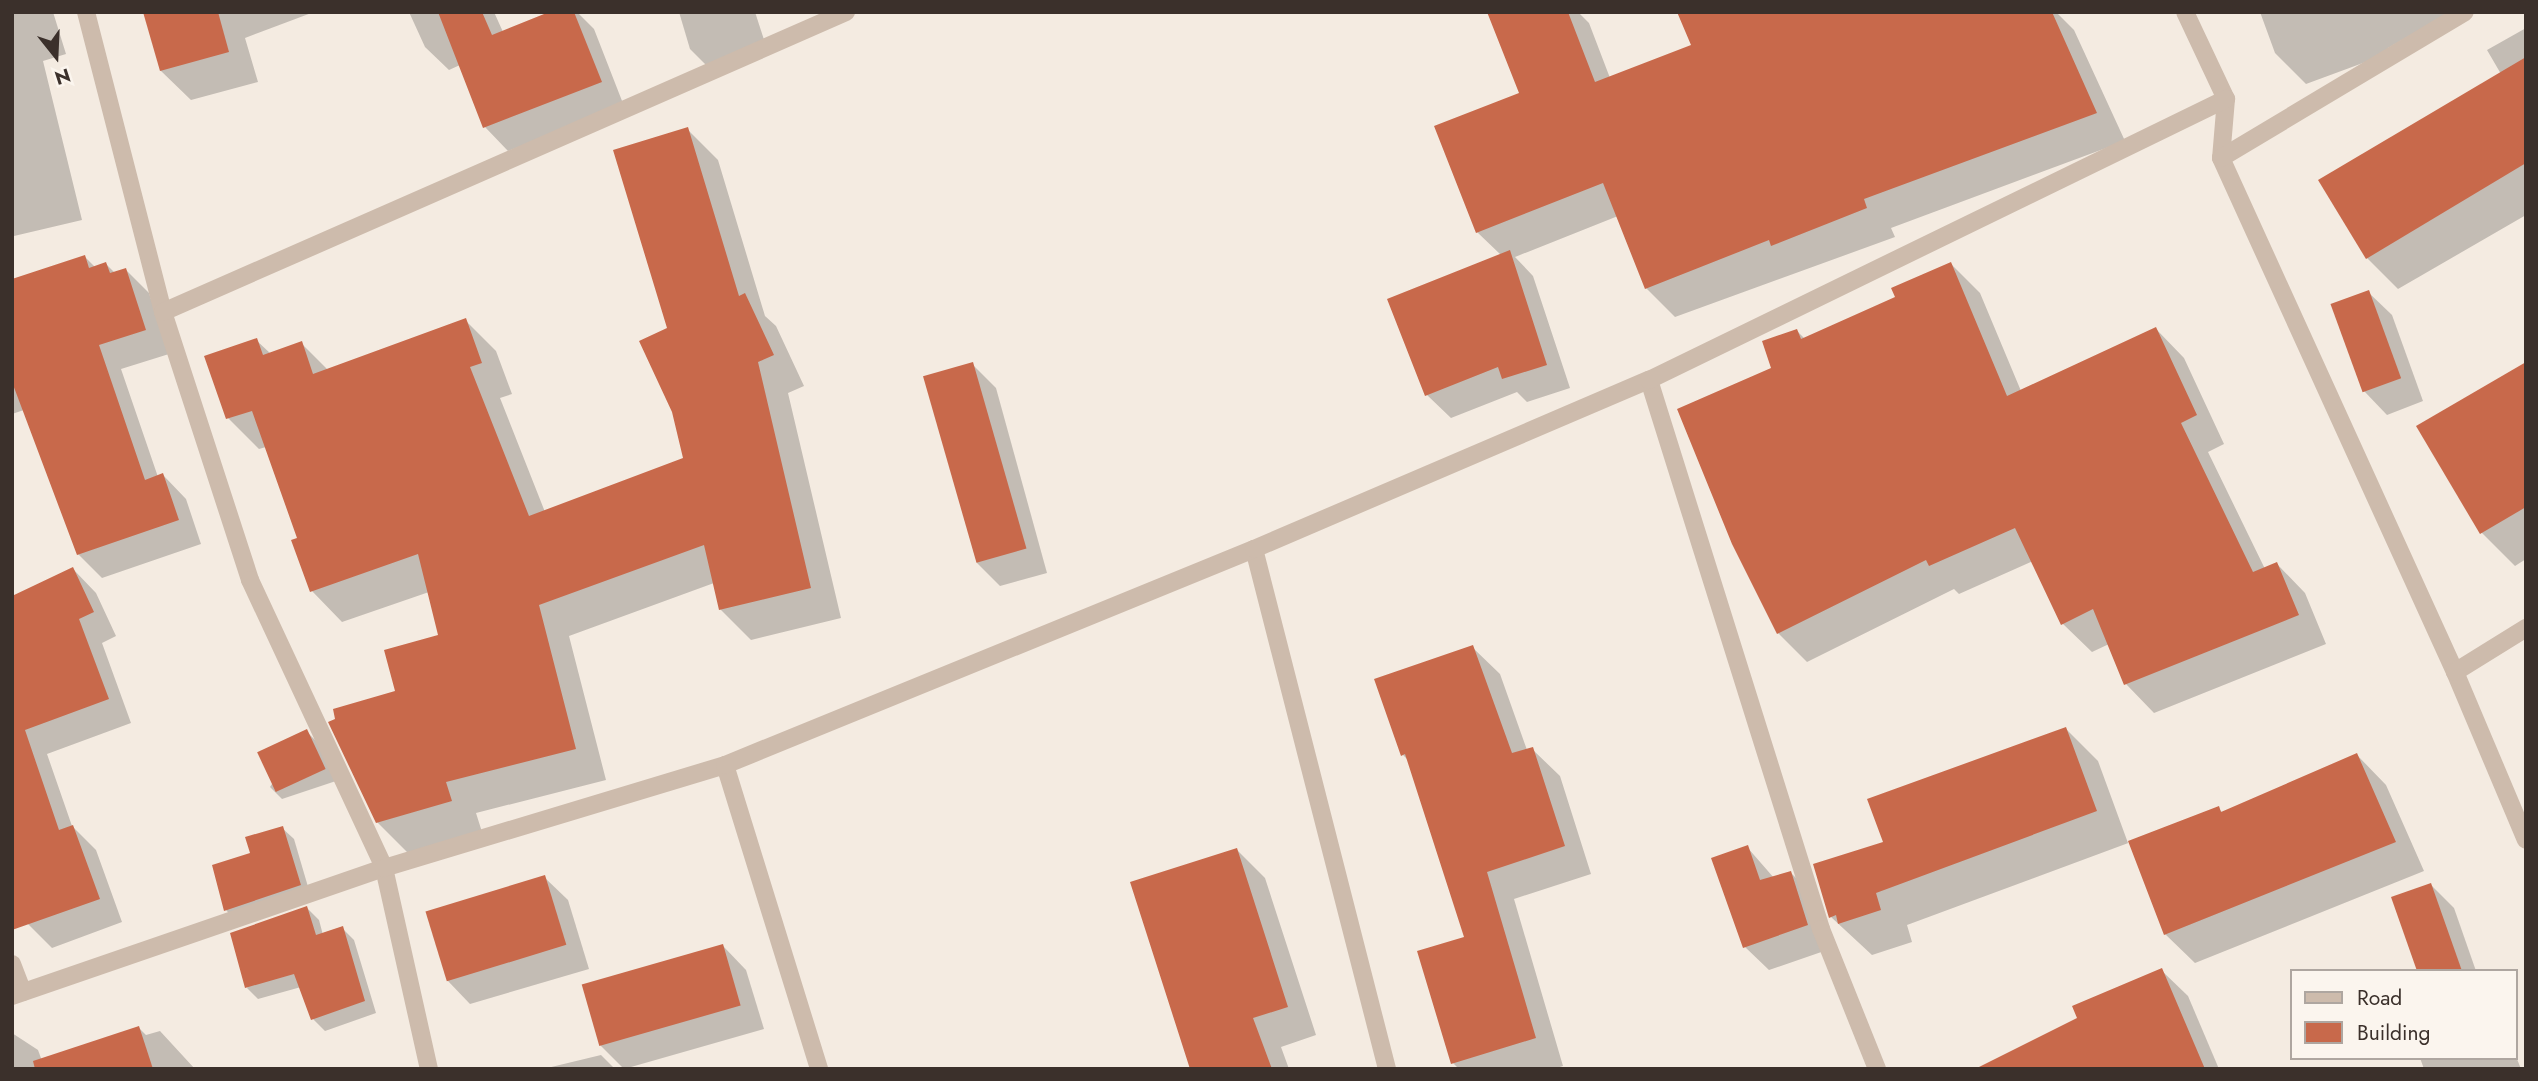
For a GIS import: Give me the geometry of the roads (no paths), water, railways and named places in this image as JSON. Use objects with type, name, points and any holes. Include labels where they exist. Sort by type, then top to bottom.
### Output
[{"type":"street","points":[[86,12],[163,312],[250,580],[384,868],[429,1069]]},
{"type":"street","points":[[163,312],[846,12]]},
{"type":"street","points":[[2185,12],[2226,99],[2221,158],[2455,672],[2526,840]]},
{"type":"street","points":[[2221,158],[2465,12]]},
{"type":"street","points":[[12,964],[18,994],[384,868],[725,765],[1254,549],[1649,380],[2226,99]]},
{"type":"street","points":[[1649,380],[1821,929],[1877,1069]]},
{"type":"street","points":[[1254,549],[1387,1069]]},
{"type":"street","points":[[2455,672],[2526,628]]},
{"type":"street","points":[[725,765],[819,1069]]}]
